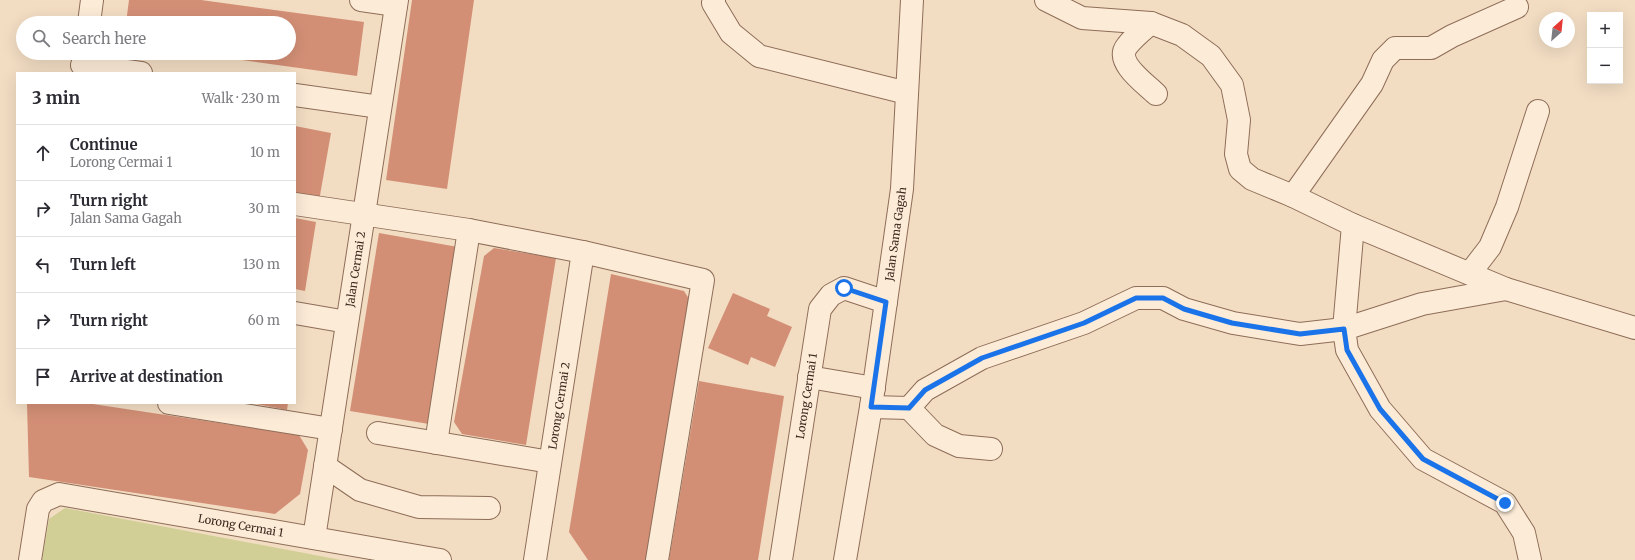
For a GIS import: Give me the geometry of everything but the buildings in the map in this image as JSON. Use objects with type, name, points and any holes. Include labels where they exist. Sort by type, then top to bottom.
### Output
[{"type":"street","points":[[90,16],[92,0]]},
{"type":"street","points":[[361,0],[396,3]]},
{"type":"street","points":[[714,0],[713,3],[731,33],[760,56],[907,93]]},
{"type":"street","name":"Jalan Sama Gagah","points":[[845,560],[872,397],[902,189],[912,0]]},
{"type":"street","points":[[1046,0],[1082,18],[1151,23],[1182,35],[1211,56],[1232,86],[1240,120],[1236,154],[1240,169],[1252,179],[1293,196],[1352,225],[1506,289],[1635,328]]},
{"type":"street","name":"Jalan Cermai 2","points":[[314,538],[396,3]]},
{"type":"street","points":[[1293,196],[1372,84],[1383,60],[1395,48],[1431,48],[1452,36],[1517,7]]},
{"type":"street","points":[[1151,23],[1126,47],[1122,56],[1125,64],[1156,94]]},
{"type":"street","points":[[82,64],[134,72]]},
{"type":"street","points":[[296,95],[380,107]]},
{"type":"street","points":[[1470,273],[1490,246],[1507,207],[1538,111]]},
{"type":"street","points":[[296,204],[469,230],[583,252],[703,280],[657,560]]},
{"type":"street","points":[[1352,225],[1344,329],[1347,350],[1380,409],[1423,459],[1505,503],[1524,533],[1530,560]]},
{"type":"street","points":[[436,443],[469,230]]},
{"type":"street","name":"Lorong Cermai 2","points":[[535,560],[583,252]]},
{"type":"street","name":"Lorong Cermai 1","points":[[781,560],[820,309],[831,295],[844,288],[886,302]]},
{"type":"street","points":[[909,408],[925,390],[982,358],[1084,323],[1136,298],[1163,298],[1184,309],[1232,323],[1300,334],[1344,329],[1422,304],[1506,289]]},
{"type":"street","points":[[296,313],[347,322]]},
{"type":"street","points":[[809,377],[909,408],[935,435],[959,446],[992,449]]},
{"type":"street","points":[[175,404],[331,429]]},
{"type":"street","points":[[378,433],[550,462]]},
{"type":"street","points":[[325,466],[360,490],[419,507],[489,508]]},
{"type":"street","name":"Lorong Cermai 1","points":[[30,560],[38,509],[43,501],[59,494],[440,560]]},
{"type":"shaded area","points":[[65,508],[341,560],[42,560],[49,519]]},
{"type":"route","points":[[844,288],[886,302],[871,407],[909,408],[925,390],[982,358],[1084,323],[1136,298],[1163,298],[1184,309],[1232,323],[1300,334],[1344,329],[1347,350],[1380,409],[1423,459],[1505,503]]}]
